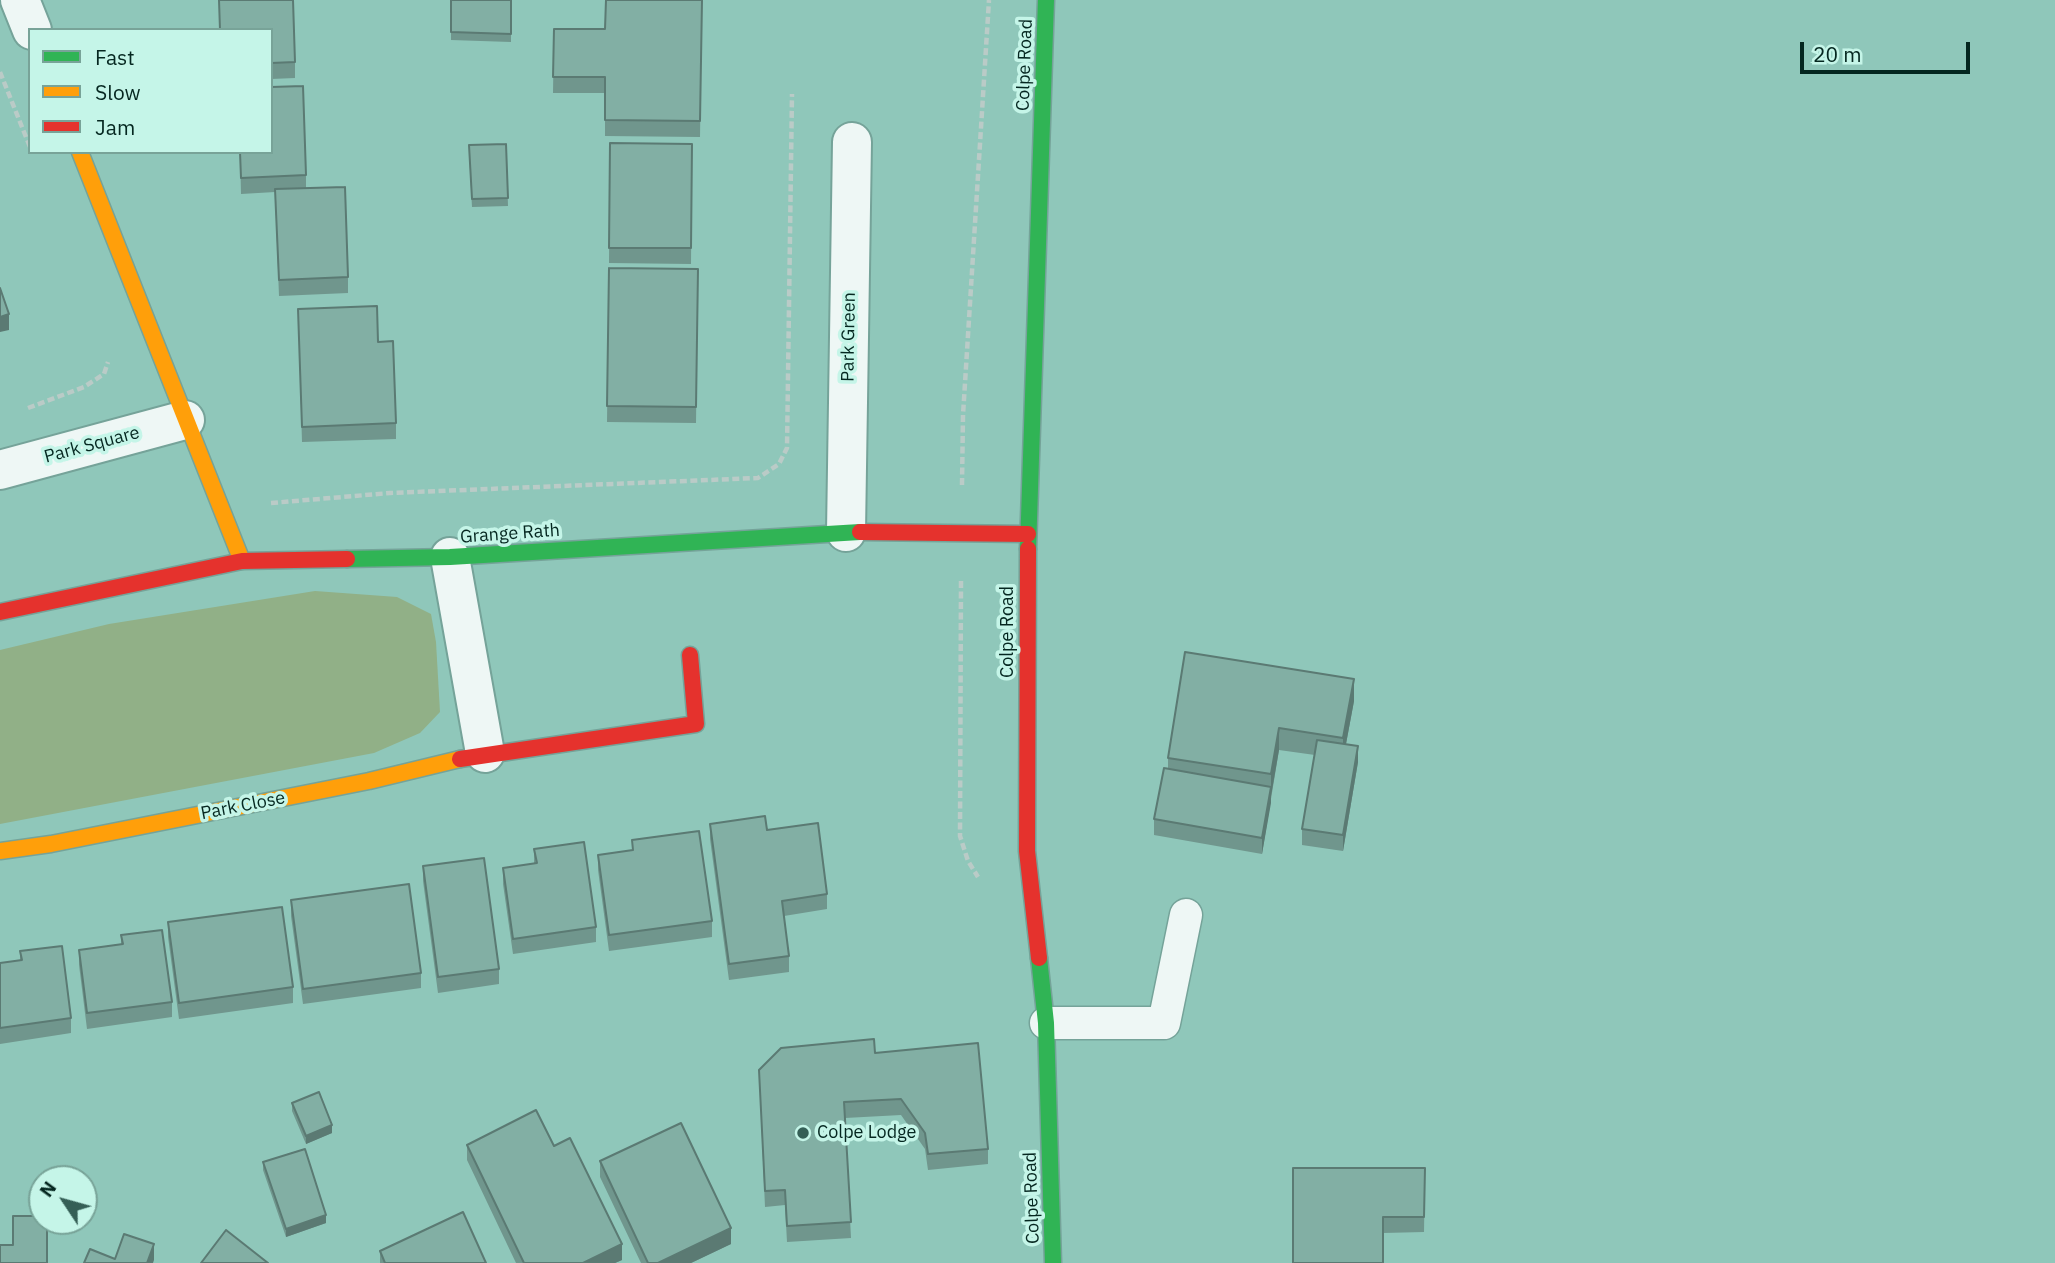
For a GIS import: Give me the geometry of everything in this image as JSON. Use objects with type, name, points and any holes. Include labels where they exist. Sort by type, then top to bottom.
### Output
[{"type":"street","points":[[20,0],[31,28]]},
{"type":"street","name":"Colpe Road","points":[[1046,0],[1028,534],[1027,851],[1046,1023],[1053,1263]]},
{"type":"street","name":"Park Green","points":[[846,532],[852,142]]},
{"type":"street","points":[[81,154],[242,561]]},
{"type":"street","name":"Park Square","points":[[0,470],[185,420]]},
{"type":"street","name":"Grange Rath","points":[[0,612],[242,561],[450,557],[846,532],[1028,534]]},
{"type":"street","points":[[450,557],[485,753]]},
{"type":"street","name":"Park Close","points":[[0,851],[51,844],[356,784],[485,753],[696,724],[690,655]]},
{"type":"lane","points":[[1046,1023],[1164,1023],[1186,915]]},
{"type":"path","points":[[963,415],[989,0]]},
{"type":"path","points":[[0,72],[28,142]]},
{"type":"path","points":[[265,503],[390,493],[758,478],[779,464],[787,448],[792,94]]},
{"type":"path","points":[[19,410],[84,387],[104,374],[112,353]]},
{"type":"green space","points":[[315,591],[397,597],[431,614],[436,642],[440,712],[420,733],[374,753],[0,824],[0,650],[109,624]]},
{"type":"building","points":[[219,0],[293,0],[295,62],[273,63],[273,28],[220,28]]},
{"type":"building","points":[[451,0],[511,0],[511,34],[451,32]]},
{"type":"building","points":[[606,0],[702,0],[700,121],[605,120],[605,77],[553,77],[554,29],[605,29]]},
{"type":"building","points":[[303,86],[306,175],[241,178],[240,154],[273,154],[273,87]]},
{"type":"building","points":[[610,143],[692,144],[691,248],[609,248]]},
{"type":"building","points":[[506,144],[508,198],[472,199],[469,145]]},
{"type":"building","points":[[345,187],[348,277],[279,280],[275,189]]},
{"type":"building","points":[[609,268],[698,269],[696,407],[607,406]]},
{"type":"building","points":[[0,288],[9,314],[0,317]]},
{"type":"building","points":[[377,306],[378,342],[393,341],[396,423],[302,427],[298,309]]},
{"type":"building","points":[[1185,652],[1354,679],[1343,738],[1279,728],[1271,774],[1168,758]]},
{"type":"building","points":[[1317,740],[1358,746],[1343,835],[1302,829]]},
{"type":"building","points":[[1164,768],[1271,787],[1262,838],[1154,819]]},
{"type":"building","points":[[765,816],[767,830],[818,823],[827,894],[782,901],[789,956],[729,964],[710,824]]},
{"type":"building","points":[[699,831],[712,921],[609,935],[598,855],[633,850],[632,840]]},
{"type":"building","points":[[584,842],[596,927],[513,939],[503,868],[537,863],[534,849]]},
{"type":"building","points":[[484,858],[499,969],[438,977],[423,866]]},
{"type":"building","points":[[409,884],[421,973],[303,989],[291,900]]},
{"type":"building","points":[[282,907],[293,987],[179,1003],[168,922]]},
{"type":"building","points":[[162,930],[172,1002],[87,1013],[79,950],[123,944],[121,935]]},
{"type":"building","points":[[62,946],[71,1018],[0,1028],[0,963],[22,960],[20,951]]},
{"type":"building","name":"Colpe Lodge","points":[[874,1039],[875,1053],[978,1043],[988,1149],[928,1154],[925,1133],[901,1099],[844,1102],[851,1222],[787,1226],[785,1190],[765,1191],[759,1070],[781,1048]]},
{"type":"building","points":[[319,1092],[332,1125],[306,1136],[292,1103]]},
{"type":"building","points":[[536,1110],[554,1146],[570,1138],[622,1244],[583,1263],[524,1263],[467,1145]]},
{"type":"building","points":[[681,1123],[731,1228],[658,1263],[648,1263],[600,1161]]},
{"type":"building","points":[[305,1149],[326,1215],[286,1229],[263,1162]]},
{"type":"building","points":[[1293,1168],[1425,1168],[1424,1217],[1383,1217],[1383,1263],[1293,1263]]},
{"type":"building","points":[[463,1212],[486,1263],[385,1263],[380,1251]]},
{"type":"building","points":[[13,1216],[28,1216],[28,1235],[47,1235],[47,1263],[0,1263],[0,1245],[13,1245]]},
{"type":"building","points":[[226,1230],[268,1263],[201,1263]]},
{"type":"building","points":[[124,1234],[154,1244],[147,1263],[84,1263],[90,1249],[115,1259]]},
{"type":"traffic: fast","points":[[1028,549],[1046,0]]},
{"type":"traffic: fast","points":[[347,559],[450,557],[860,532]]},
{"type":"traffic: fast","points":[[1039,958],[1046,1023],[1053,1263]]},
{"type":"traffic: slow","points":[[81,154],[242,561]]},
{"type":"traffic: slow","points":[[0,851],[51,844],[369,781],[460,759]]},
{"type":"traffic: jam","points":[[860,532],[1028,534]]},
{"type":"traffic: jam","points":[[1028,549],[1027,851],[1039,958]]},
{"type":"traffic: jam","points":[[0,612],[242,561],[347,559]]},
{"type":"traffic: jam","points":[[460,759],[696,724],[690,655]]},
{"type":"place","name":"Colpe Lodge","points":[[803,1133]]}]
